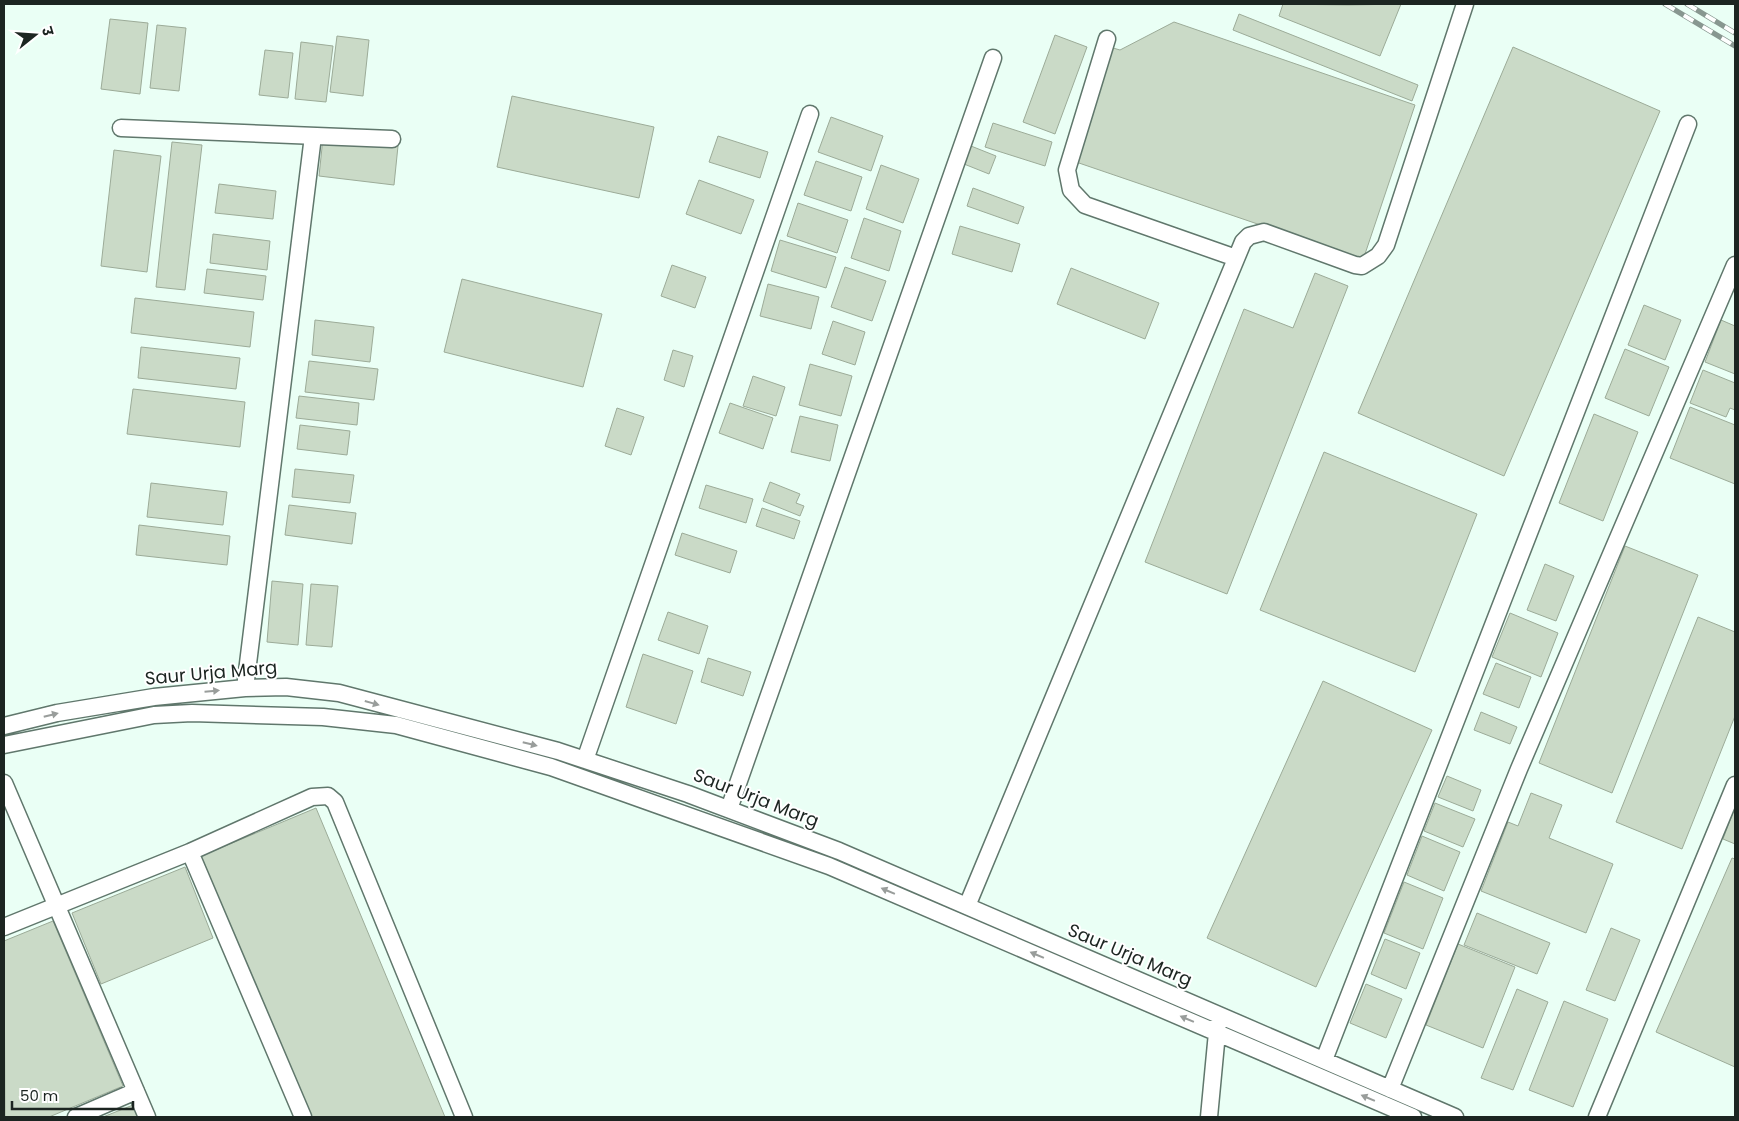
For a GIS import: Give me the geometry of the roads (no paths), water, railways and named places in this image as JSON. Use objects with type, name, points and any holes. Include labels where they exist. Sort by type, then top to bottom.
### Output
[{"type":"street","points":[[967,906],[1243,242],[1249,236],[1264,232],[1355,265],[1362,266],[1378,256],[1386,245],[1465,4]]},
{"type":"street","points":[[1107,39],[1067,170],[1071,190],[1085,205],[1236,258]]},
{"type":"street","points":[[729,809],[993,58]]},
{"type":"street","points":[[584,760],[810,114]]},
{"type":"street","points":[[1324,1060],[1688,124]]},
{"type":"street","points":[[121,128],[392,139]]},
{"type":"street","points":[[245,688],[313,136]]},
{"type":"street","points":[[1390,1089],[1519,769],[1735,265]]},
{"type":"street","name":"Saur Urja Marg","points":[[4,726],[57,713],[154,697],[245,688],[286,687],[339,693],[584,760],[729,809],[839,851],[1452,1117]]},
{"type":"street","name":"Saur Urja Marg","points":[[4,744],[154,715],[201,714],[323,717],[405,728],[551,767],[829,866],[1412,1117]]},
{"type":"street","points":[[4,783],[147,1117]]},
{"type":"street","points":[[1597,1117],[1735,785]]},
{"type":"street","points":[[658,806],[664,786]]},
{"type":"street","points":[[4,927],[190,852],[312,797],[328,796],[334,802],[464,1117]]},
{"type":"street","points":[[190,852],[302,1117]]},
{"type":"street","points":[[1208,1117],[1219,1015]]},
{"type":"street","points":[[76,1117],[136,1091]]},
{"type":"railway","points":[[1665,4],[1735,46]]},
{"type":"railway","points":[[1687,4],[1735,33]]}]
